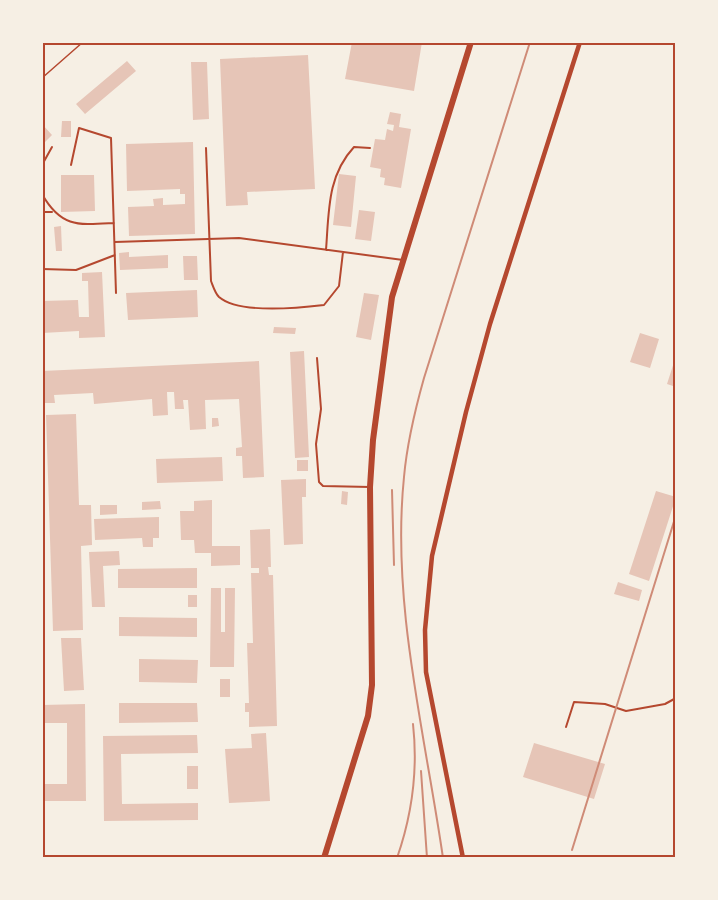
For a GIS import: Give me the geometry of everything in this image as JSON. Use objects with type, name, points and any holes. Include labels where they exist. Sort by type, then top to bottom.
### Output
[{"type":"street","points":[[324,858],[368,716],[372,685],[370,487],[373,440],[391,304],[471,42]]},
{"type":"street","points":[[463,858],[426,672],[425,620],[432,556],[466,412],[490,324],[580,42]]},
{"type":"lane","points":[[71,165],[79,128],[111,138],[116,293]]},
{"type":"lane","points":[[42,165],[52,147]]},
{"type":"lane","points":[[326,250],[332,190],[341,161],[354,147],[370,148]]},
{"type":"lane","points":[[206,148],[211,281],[218,296],[233,306],[298,308],[324,304],[339,286],[343,252]]},
{"type":"lane","points":[[42,194],[52,212]]},
{"type":"lane","points":[[42,212],[52,212],[79,225],[114,223]]},
{"type":"lane","points":[[115,242],[239,238],[403,260]]},
{"type":"lane","points":[[42,269],[76,270],[115,255]]},
{"type":"lane","points":[[317,358],[321,409],[316,444],[319,482],[323,486],[370,487]]},
{"type":"lane","points":[[566,727],[574,702],[605,704],[626,711],[665,704],[676,698]]},
{"type":"path","points":[[42,78],[83,42]]},
{"type":"building","points":[[352,42],[422,42],[414,91],[345,79]]},
{"type":"building","points":[[308,55],[315,189],[247,192],[248,205],[226,206],[220,59]]},
{"type":"building","points":[[127,61],[136,71],[85,114],[76,104]]},
{"type":"building","points":[[191,62],[207,62],[209,119],[193,120]]},
{"type":"building","points":[[390,112],[401,114],[399,127],[411,129],[401,188],[384,185],[385,178],[380,177],[381,169],[370,167],[375,139],[385,140],[387,129],[393,131],[394,125],[387,124]]},
{"type":"building","points":[[62,121],[71,121],[71,137],[61,137]]},
{"type":"building","points":[[42,124],[52,135],[42,145]]},
{"type":"building","points":[[193,142],[195,234],[129,236],[128,207],[154,206],[153,199],[163,198],[163,205],[185,204],[185,194],[180,194],[180,189],[127,191],[126,144]]},
{"type":"building","points":[[339,174],[356,176],[351,227],[333,225]]},
{"type":"building","points":[[61,175],[94,175],[95,211],[61,212]]},
{"type":"building","points":[[359,210],[375,212],[371,241],[355,239]]},
{"type":"building","points":[[61,226],[62,251],[56,251],[54,227]]},
{"type":"building","points":[[129,252],[129,257],[168,255],[168,268],[120,270],[119,253]]},
{"type":"building","points":[[183,256],[197,256],[198,280],[184,280]]},
{"type":"building","points":[[102,272],[105,337],[79,338],[79,331],[42,333],[42,301],[78,300],[79,317],[89,317],[88,281],[82,281],[82,273]]},
{"type":"building","points":[[197,290],[198,317],[128,320],[126,293]]},
{"type":"building","points":[[364,293],[379,295],[371,340],[356,337]]},
{"type":"building","points":[[274,327],[296,328],[295,334],[273,333]]},
{"type":"building","points":[[640,333],[659,339],[650,368],[630,362]]},
{"type":"building","points":[[304,351],[309,457],[295,458],[290,352]]},
{"type":"building","points":[[676,356],[676,387],[667,384]]},
{"type":"building","points":[[259,361],[264,477],[243,478],[242,456],[236,456],[236,448],[242,447],[239,399],[205,400],[206,429],[190,430],[188,400],[183,400],[184,409],[175,409],[174,392],[167,392],[168,415],[153,416],[152,399],[94,404],[93,393],[54,395],[55,403],[42,403],[42,371]]},
{"type":"building","points":[[76,414],[79,505],[91,505],[92,545],[81,546],[83,630],[53,631],[46,415]]},
{"type":"building","points":[[212,418],[218,418],[219,426],[212,427]]},
{"type":"building","points":[[222,457],[223,481],[157,483],[156,459]]},
{"type":"building","points":[[297,460],[308,460],[308,471],[297,471]]},
{"type":"building","points":[[306,479],[306,497],[302,497],[303,544],[284,545],[281,480]]},
{"type":"building","points":[[342,491],[348,492],[347,505],[341,504]]},
{"type":"building","points":[[656,491],[676,497],[649,581],[629,574]]},
{"type":"building","points":[[212,500],[212,546],[240,546],[240,565],[211,566],[211,553],[195,553],[194,540],[181,540],[180,511],[194,511],[194,501]]},
{"type":"building","points":[[160,501],[161,509],[142,510],[142,502]]},
{"type":"building","points":[[100,505],[117,505],[117,514],[100,515]]},
{"type":"building","points":[[159,517],[159,538],[153,538],[153,547],[143,547],[142,538],[95,540],[94,519]]},
{"type":"building","points":[[270,529],[271,567],[268,567],[269,575],[273,575],[277,726],[249,727],[249,712],[245,712],[245,703],[249,703],[247,643],[253,643],[251,573],[259,573],[259,568],[251,568],[250,530]]},
{"type":"building","points":[[119,551],[120,565],[103,566],[105,607],[92,607],[89,552]]},
{"type":"building","points":[[197,568],[197,588],[118,588],[118,569]]},
{"type":"building","points":[[618,582],[642,590],[639,601],[614,594]]},
{"type":"building","points":[[211,588],[221,588],[221,632],[225,632],[225,588],[235,588],[234,667],[210,667]]},
{"type":"building","points":[[188,595],[197,595],[197,607],[188,607]]},
{"type":"building","points":[[119,617],[197,618],[197,637],[119,636]]},
{"type":"building","points":[[61,638],[81,638],[84,690],[64,691]]},
{"type":"building","points":[[139,659],[198,660],[197,683],[139,682]]},
{"type":"building","points":[[220,679],[230,679],[230,697],[220,697]]},
{"type":"building","points":[[119,703],[197,703],[198,722],[119,723]]},
{"type":"building","points":[[85,704],[86,801],[42,801],[42,784],[67,784],[67,723],[42,723],[42,705]]},
{"type":"building","points":[[266,733],[270,801],[229,803],[225,749],[252,748],[251,734]]},
{"type":"building","points":[[197,735],[198,753],[121,754],[122,804],[198,803],[198,820],[104,821],[103,736]]},
{"type":"building","points":[[534,743],[605,764],[594,799],[523,777]]},
{"type":"building","points":[[187,766],[198,766],[198,789],[187,789]]},
{"type":"railway","points":[[443,858],[419,716],[406,620],[401,525],[405,464],[424,378],[530,42]]},
{"type":"railway","points":[[392,490],[394,565]]},
{"type":"railway","points":[[572,850],[676,515]]},
{"type":"railway","points":[[397,858],[410,809],[415,758],[413,724]]},
{"type":"railway","points":[[421,771],[427,858]]}]
